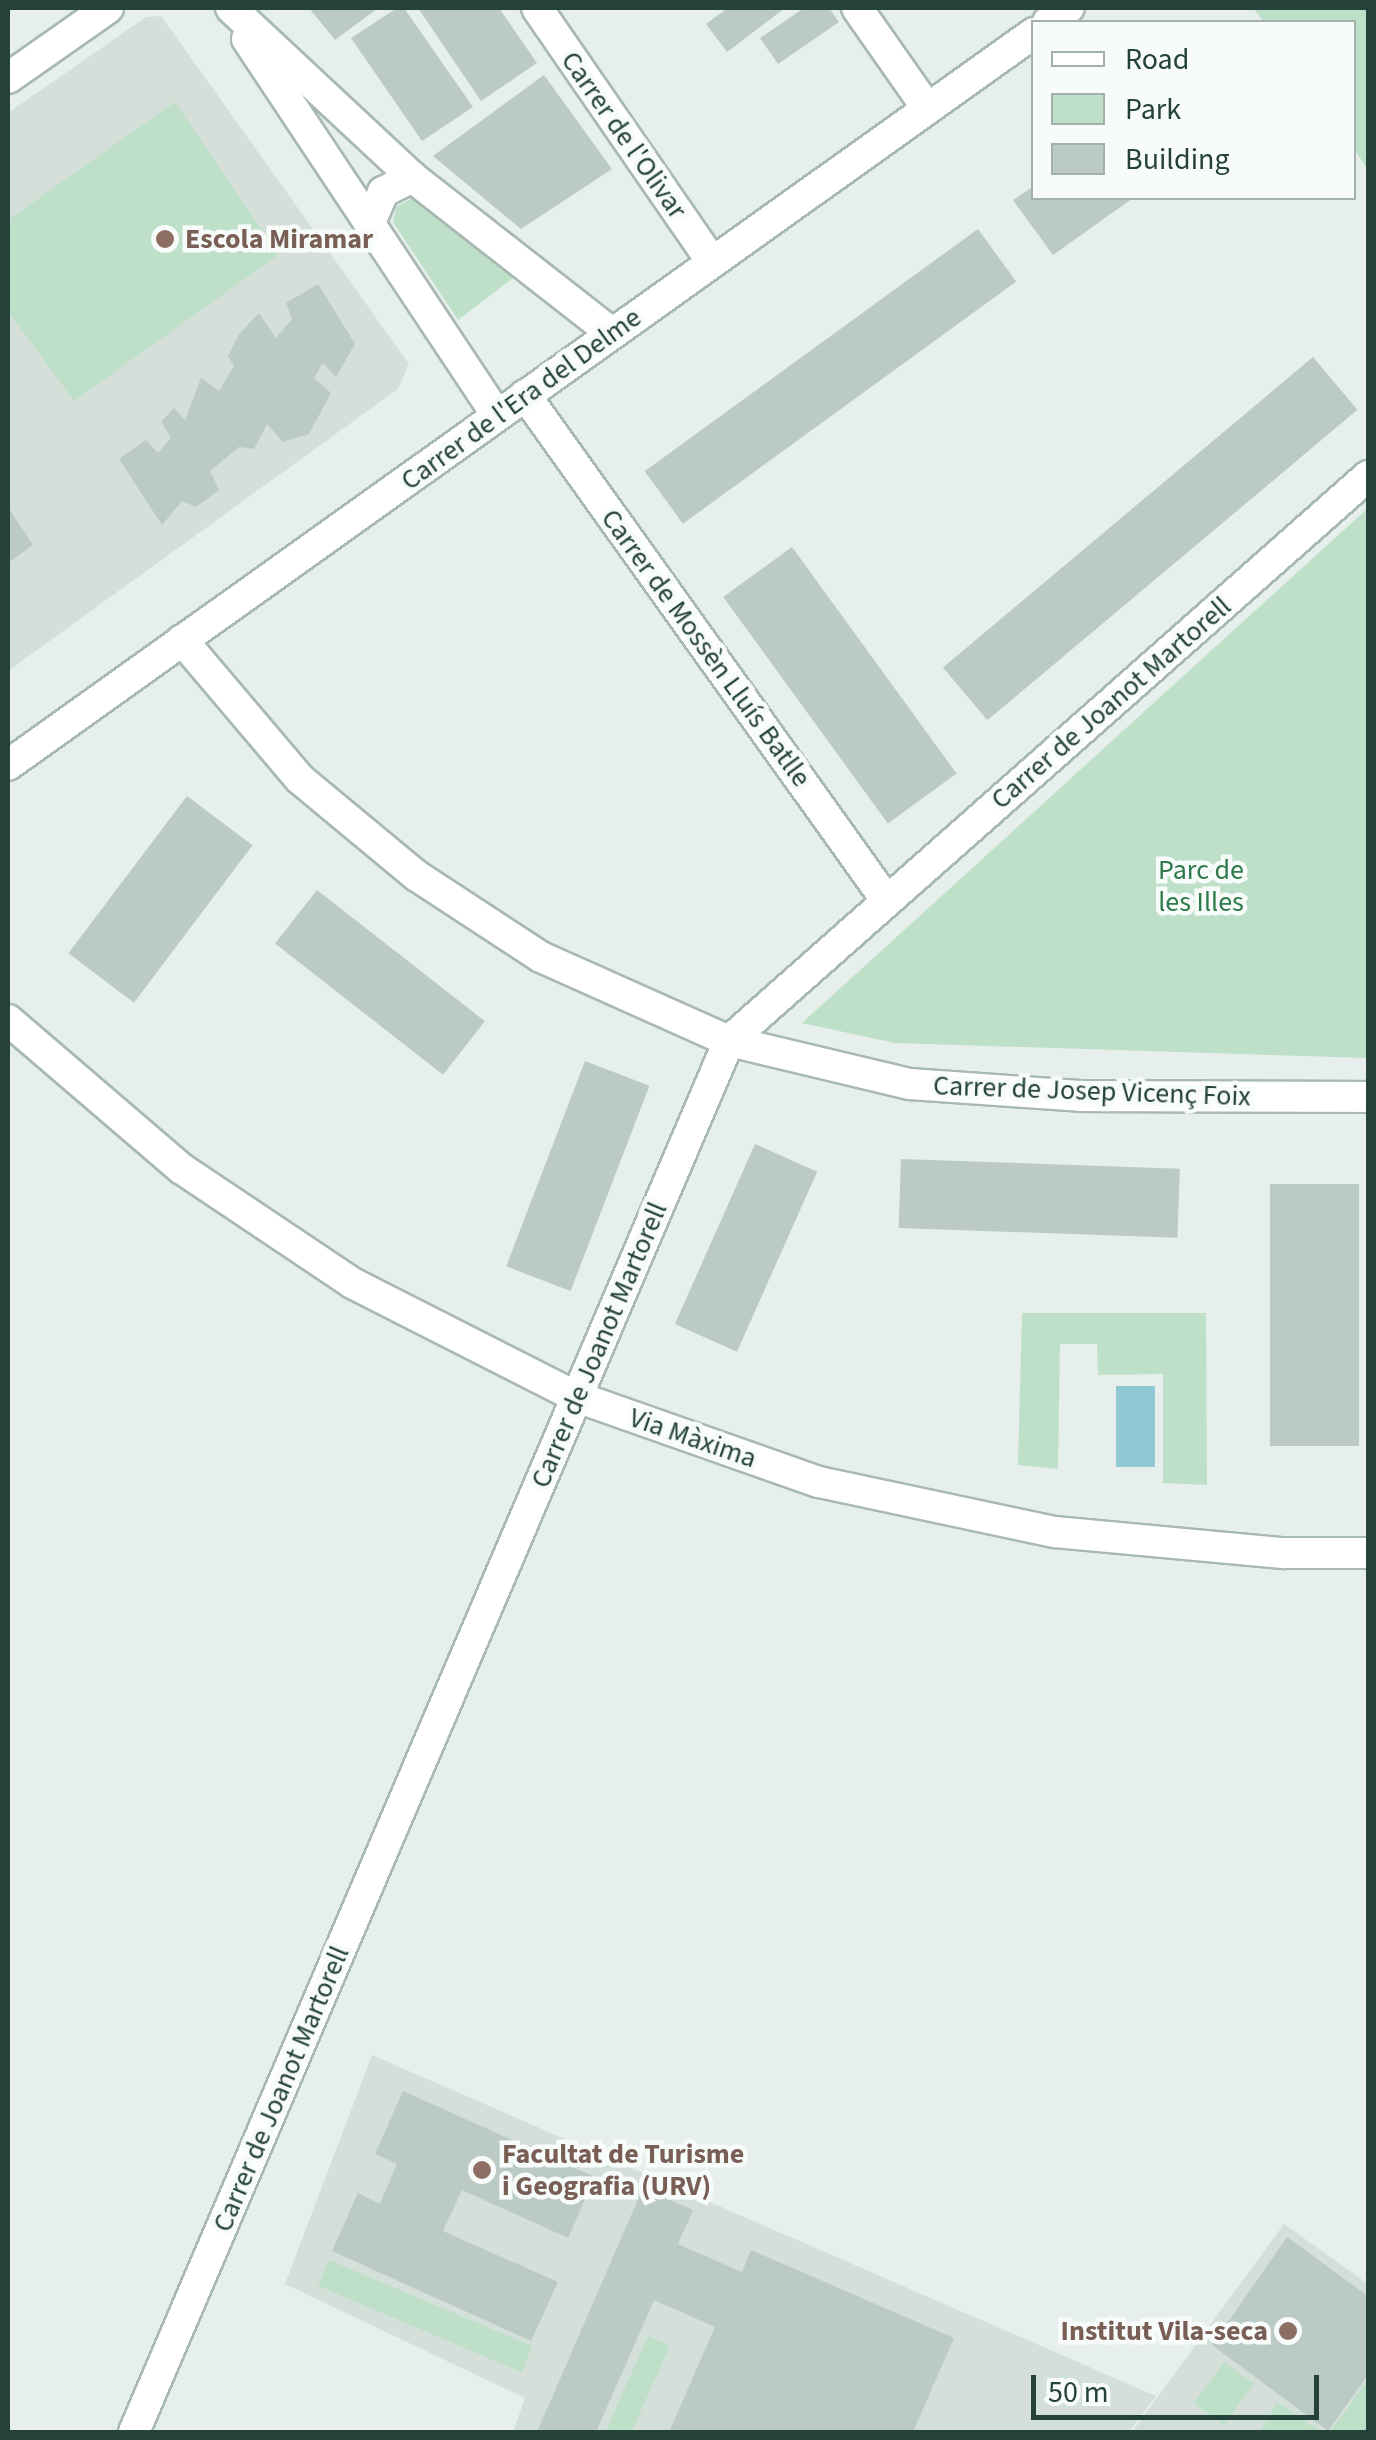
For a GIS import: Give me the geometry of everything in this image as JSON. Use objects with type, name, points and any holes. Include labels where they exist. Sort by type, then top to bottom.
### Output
[{"type":"street","points":[[8,78],[108,8]]},
{"type":"street","points":[[229,8],[412,178],[612,333]]},
{"type":"street","points":[[229,8],[497,415]]},
{"type":"street","name":"Carrer de l'Olivar","points":[[537,8],[712,262]]},
{"type":"street","points":[[857,8],[927,108]]},
{"type":"street","name":"Carrer de l'Era del Delme","points":[[8,765],[1031,35]]},
{"type":"street","points":[[370,223],[383,192],[412,178]]},
{"type":"street","name":"Carrer de Mossèn Lluís Batlle","points":[[525,395],[887,901]]},
{"type":"street","name":"Carrer de Joanot Martorell","points":[[134,2432],[729,1041],[1368,476]]},
{"type":"street","name":"Carrer de Josep Vicenç Foix","points":[[182,640],[300,779],[417,876],[541,957],[729,1041],[910,1084],[1080,1096],[1368,1098]]},
{"type":"street","name":"Via Màxima","points":[[8,1020],[182,1169],[352,1283],[577,1397],[819,1482],[1054,1532],[1282,1553],[1368,1553]]},
{"type":"shaded area","name":"Escola Miramar","points":[[161,16],[409,364],[398,389],[8,671],[8,113],[146,17]]},
{"type":"shaded area","name":"Facultat de Turisme i Geografia (URV)","points":[[372,2055],[1156,2396],[1129,2432],[513,2432],[525,2398],[285,2284]]},
{"type":"shaded area","name":"Institut Vila-seca","points":[[1284,2224],[1368,2284],[1368,2432],[1132,2432]]},
{"type":"green space","points":[[1253,8],[1368,8],[1368,170],[1356,152],[1356,20],[1262,20]]},
{"type":"green space","points":[[175,102],[278,255],[74,401],[8,311],[8,220]]},
{"type":"green space","points":[[414,197],[517,275],[458,320],[393,222],[396,207]]},
{"type":"green space","name":"Parc de les Illes","points":[[1368,508],[1368,1058],[895,1043],[802,1023]]},
{"type":"green space","points":[[1022,1313],[1206,1313],[1207,1485],[1163,1483],[1163,1374],[1098,1375],[1097,1344],[1060,1344],[1058,1469],[1018,1465]]},
{"type":"green space","points":[[329,2260],[532,2346],[521,2372],[318,2286]]},
{"type":"green space","points":[[648,2336],[670,2346],[632,2432],[606,2431]]},
{"type":"green space","points":[[1224,2362],[1254,2384],[1224,2425],[1194,2403]]},
{"type":"green space","points":[[1368,2380],[1368,2432],[1330,2432]]},
{"type":"green space","points":[[1277,2402],[1321,2432],[1260,2432]]},
{"type":"water","points":[[1116,1386],[1155,1386],[1155,1467],[1116,1467]]},
{"type":"building","points":[[309,8],[378,8],[335,40]]},
{"type":"building","points":[[397,8],[404,8],[473,107],[422,141],[351,38]]},
{"type":"building","points":[[418,8],[499,8],[537,63],[481,101]]},
{"type":"building","points":[[728,8],[785,8],[727,52],[706,24]]},
{"type":"building","points":[[804,8],[829,8],[839,22],[778,64],[760,38]]},
{"type":"building","points":[[544,75],[612,169],[521,229],[433,156]]},
{"type":"building","points":[[1031,188],[1031,200],[1130,200],[1053,255],[1013,200]]},
{"type":"building","points":[[978,229],[1016,282],[683,524],[645,471]]},
{"type":"building","points":[[318,284],[355,344],[336,377],[323,363],[314,378],[331,393],[309,434],[283,442],[267,424],[254,449],[239,447],[210,471],[219,490],[196,507],[182,501],[162,525],[119,459],[146,440],[158,453],[171,438],[161,422],[174,408],[185,420],[201,378],[219,391],[234,366],[228,356],[239,334],[259,313],[276,338],[292,319],[286,303]]},
{"type":"building","points":[[1313,357],[1357,410],[987,720],[943,667]]},
{"type":"building","points":[[8,507],[33,545],[8,563]]},
{"type":"building","points":[[792,547],[957,774],[888,823],[723,597]]},
{"type":"building","points":[[187,796],[252,845],[134,1003],[68,953]]},
{"type":"building","points":[[317,890],[485,1021],[443,1075],[275,944]]},
{"type":"building","points":[[585,1061],[649,1086],[571,1291],[506,1266]]},
{"type":"building","points":[[755,1144],[817,1172],[737,1352],[675,1324]]},
{"type":"building","points":[[901,1159],[1180,1169],[1177,1238],[899,1228]]},
{"type":"building","points":[[1270,1184],[1359,1184],[1359,1446],[1270,1446]]},
{"type":"building","points":[[403,2091],[595,2177],[568,2238],[462,2190],[443,2231],[558,2282],[531,2341],[332,2251],[358,2193],[380,2204],[397,2164],[375,2154]]},
{"type":"building","points":[[643,2188],[693,2210],[678,2244],[742,2272],[751,2250],[954,2338],[913,2432],[669,2432],[715,2327],[654,2300],[596,2432],[537,2432]]},
{"type":"building","points":[[1287,2237],[1368,2296],[1368,2375],[1328,2431],[1212,2345]]},
{"type":"place","name":"Escola Miramar","points":[[165,239]]},
{"type":"place","name":"Facultat de Turisme i Geografia (URV)","points":[[482,2170]]},
{"type":"place","name":"Institut Vila-seca","points":[[1288,2331]]}]
